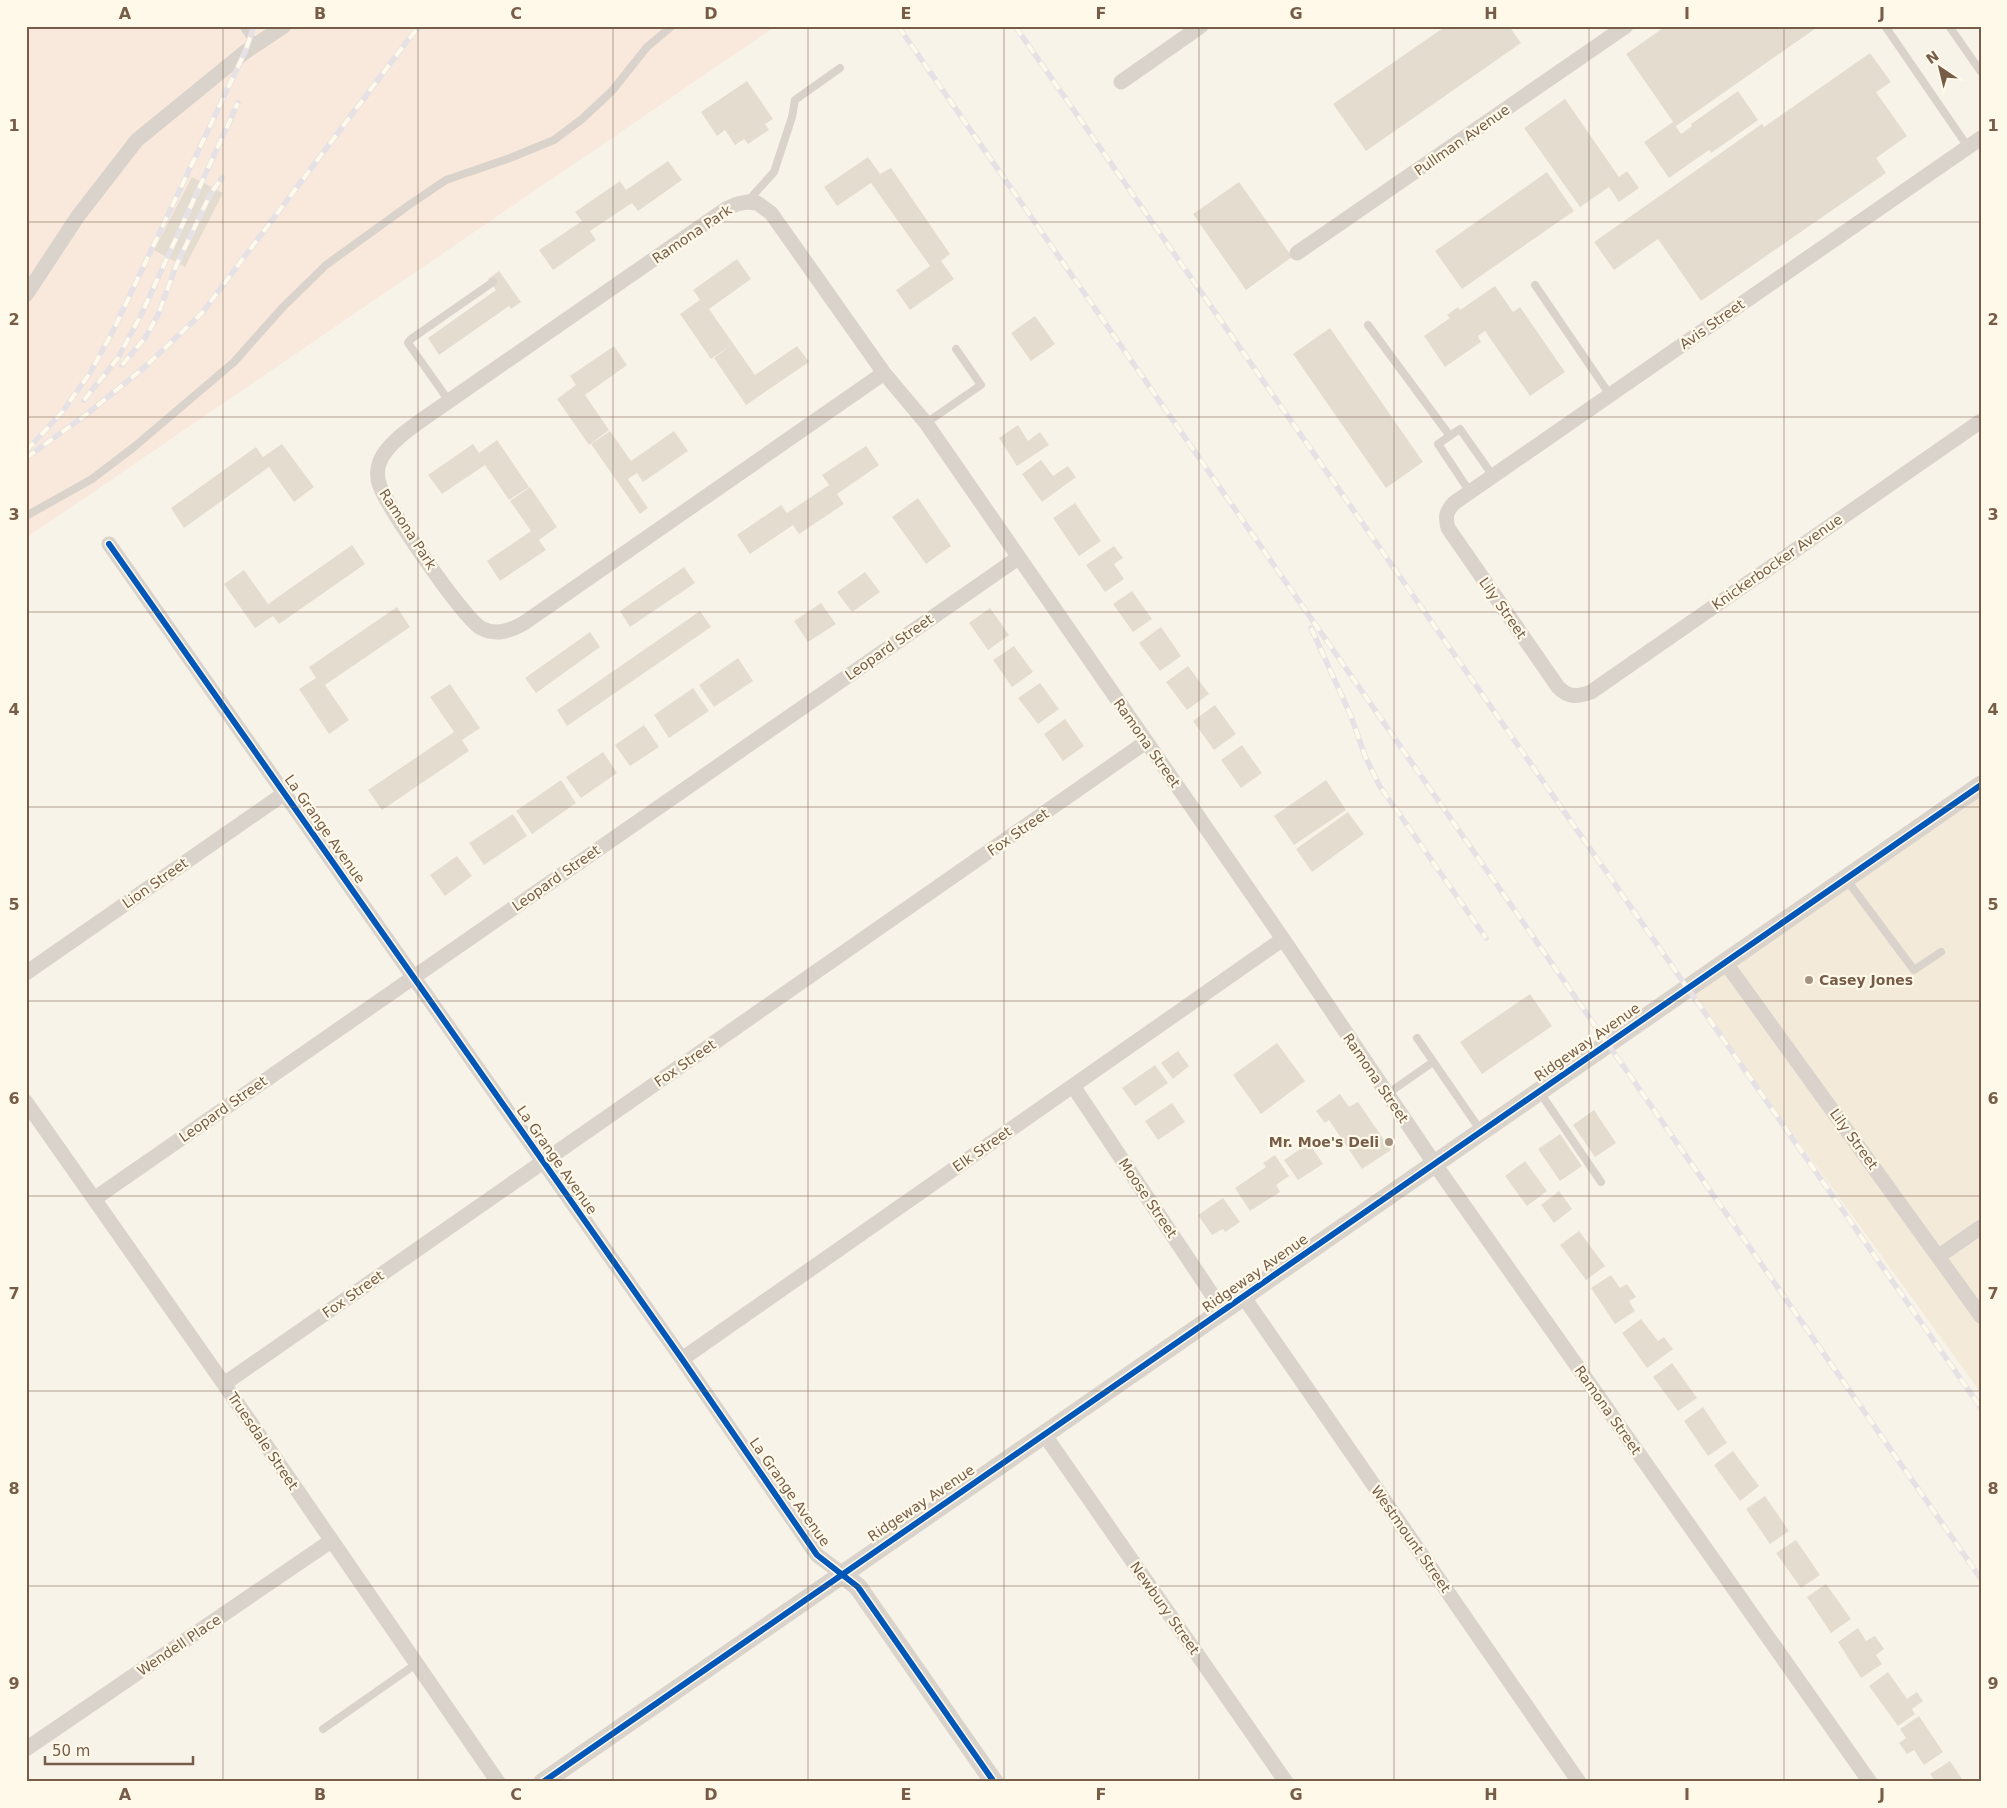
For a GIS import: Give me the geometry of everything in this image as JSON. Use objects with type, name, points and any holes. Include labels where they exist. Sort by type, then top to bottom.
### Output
[{"type":"street","points":[[26,295],[78,216],[137,140],[200,87],[284,26]]},
{"type":"street","points":[[1121,82],[1201,26]]},
{"type":"street","name":"Pullman Avenue","points":[[1297,253],[1626,26]]},
{"type":"street","name":"Avis Street","points":[[1446,513],[1454,503],[1974,143]]},
{"type":"street","name":"Ramona Park","points":[[747,202],[757,204],[771,213],[884,373],[524,623],[502,632],[491,632],[481,628],[463,612],[390,507],[377,476],[378,465],[382,455],[389,447],[449,401],[736,204],[747,202]]},
{"type":"street","name":"Ramona Street","points":[[884,373],[926,424],[1283,939],[1434,1164],[1870,1782]]},
{"type":"street","name":"Knickerbocker Avenue","points":[[1571,696],[1590,692],[1981,421]]},
{"type":"street","name":"Lily Street","points":[[1446,513],[1448,528],[1558,688],[1571,696]]},
{"type":"street","name":"La Grange Avenue","points":[[109,544],[682,1359],[817,1555],[858,1587],[994,1782]]},
{"type":"street","name":"Leopard Street","points":[[94,1199],[1018,558]]},
{"type":"street","name":"Fox Street","points":[[224,1384],[1146,742]]},
{"type":"street","name":"Ridgeway Avenue","points":[[543,1782],[841,1573],[1981,785]]},
{"type":"street","name":"Lion Street","points":[[26,973],[285,793]]},
{"type":"street","name":"Elk Street","points":[[682,1359],[1283,939]]},
{"type":"street","name":"Lily Street","points":[[1725,962],[1981,1316]]},
{"type":"street","name":"Moose Street","points":[[1072,1086],[1222,1310]]},
{"type":"street","name":"Truesdale Street","points":[[26,1102],[224,1384],[498,1782]]},
{"type":"street","points":[[1939,1256],[1981,1227]]},
{"type":"street","name":"Westmount Street","points":[[1243,1296],[1579,1782]]},
{"type":"street","name":"Newbury Street","points":[[1044,1434],[1286,1782]]},
{"type":"street","name":"Wendell Place","points":[[26,1749],[331,1541]]},
{"type":"lane","points":[[243,26],[256,45]]},
{"type":"lane","points":[[26,516],[92,479],[134,447],[234,362],[283,307],[326,266],[409,205],[446,180],[510,158],[554,140],[612,91],[647,47],[672,26]]},
{"type":"lane","points":[[1885,26],[1974,143]]},
{"type":"lane","points":[[1949,26],[1981,72]]},
{"type":"lane","points":[[747,202],[774,172],[792,116],[795,100],[840,68]]},
{"type":"lane","points":[[449,401],[408,343],[492,282]]},
{"type":"lane","points":[[1535,285],[1610,395]]},
{"type":"lane","points":[[1368,325],[1450,436]]},
{"type":"lane","points":[[926,424],[981,385],[956,349]]},
{"type":"lane","points":[[1470,492],[1438,444],[1460,429],[1493,476]]},
{"type":"lane","points":[[1846,878],[1914,970],[1941,952]]},
{"type":"lane","points":[[1417,1038],[1481,1131]]},
{"type":"lane","points":[[1387,1094],[1433,1062]]},
{"type":"lane","points":[[1538,1091],[1601,1182]]},
{"type":"lane","points":[[323,1729],[416,1664]]},
{"type":"shaded area","points":[[26,26],[776,26],[26,538]]},
{"type":"shaded area","points":[[1981,785],[1981,1393],[1687,988]]},
{"type":"building","points":[[1446,26],[1509,26],[1521,43],[1366,151],[1333,104]]},
{"type":"building","points":[[1666,26],[1819,26],[1676,126],[1626,54]]},
{"type":"building","points":[[1870,53],[1891,82],[1876,92],[1907,136],[1876,158],[1886,173],[1701,301],[1658,239],[1614,270],[1594,242],[1762,124],[1764,127]]},
{"type":"building","points":[[747,81],[773,119],[765,124],[769,130],[748,144],[744,139],[735,145],[725,130],[717,136],[701,112]]},
{"type":"building","points":[[1738,91],[1758,120],[1711,153],[1709,150],[1669,178],[1644,142],[1673,122],[1681,134],[1692,126],[1691,124]]},
{"type":"building","points":[[1565,99],[1619,177],[1627,171],[1639,188],[1619,202],[1609,187],[1580,207],[1524,128]]},
{"type":"building","points":[[868,157],[880,174],[891,168],[950,254],[941,261],[954,279],[910,310],[896,290],[930,266],[871,183],[837,206],[824,187]]},
{"type":"building","points":[[668,161],[682,180],[638,211],[632,203],[590,231],[596,240],[553,270],[539,250],[582,221],[575,212],[620,181],[626,190]]},
{"type":"building","points":[[1547,172],[1574,211],[1462,289],[1435,251]]},
{"type":"building","points":[[192,177],[223,193],[185,267],[154,250]]},
{"type":"building","points":[[1239,182],[1292,257],[1246,290],[1193,214]]},
{"type":"building","points":[[737,259],[751,279],[709,309],[755,375],[797,346],[809,362],[746,405],[714,358],[731,345],[711,359],[680,314],[700,300],[693,290]]},
{"type":"building","points":[[499,271],[521,302],[511,309],[509,306],[439,355],[428,338],[496,290],[488,279]]},
{"type":"building","points":[[1495,286],[1513,312],[1520,307],[1565,372],[1530,396],[1485,331],[1478,336],[1481,342],[1445,367],[1424,336],[1450,318],[1447,315],[1458,307],[1460,310]]},
{"type":"building","points":[[1035,316],[1055,344],[1031,361],[1011,333]]},
{"type":"building","points":[[1330,328],[1423,462],[1386,488],[1293,354]]},
{"type":"building","points":[[614,346],[627,365],[585,395],[609,430],[589,445],[557,399],[576,385],[570,376]]},
{"type":"building","points":[[1018,425],[1028,441],[1040,432],[1049,445],[1017,466],[999,438]]},
{"type":"building","points":[[610,431],[631,461],[674,431],[688,451],[643,482],[637,473],[628,479],[648,508],[640,514],[591,444]]},
{"type":"building","points":[[497,440],[529,487],[509,500],[485,465],[442,494],[428,475],[473,444],[479,453]]},
{"type":"building","points":[[282,444],[314,487],[294,502],[269,467],[184,528],[171,508],[256,447],[263,457]]},
{"type":"building","points":[[866,446],[879,465],[837,494],[844,504],[799,534],[793,525],[750,554],[737,535],[781,505],[787,513],[829,485],[822,475]]},
{"type":"building","points":[[1041,460],[1053,476],[1068,466],[1076,477],[1042,502],[1022,474]]},
{"type":"building","points":[[530,487],[557,527],[539,540],[546,550],[500,581],[487,561],[531,531],[510,501]]},
{"type":"building","points":[[918,498],[951,546],[926,564],[892,517]]},
{"type":"building","points":[[1075,503],[1101,541],[1079,556],[1053,518]]},
{"type":"building","points":[[352,545],[365,564],[279,624],[273,616],[255,628],[224,584],[244,570],[268,604]]},
{"type":"building","points":[[1114,546],[1123,558],[1114,564],[1124,579],[1105,592],[1086,565]]},
{"type":"building","points":[[684,567],[695,583],[630,627],[620,611]]},
{"type":"building","points":[[865,572],[880,592],[852,612],[837,592]]},
{"type":"building","points":[[1132,591],[1152,619],[1133,632],[1113,604]]},
{"type":"building","points":[[821,603],[836,624],[808,642],[794,621]]},
{"type":"building","points":[[397,607],[410,627],[325,685],[349,720],[329,734],[299,689],[316,678],[309,667]]},
{"type":"building","points":[[990,608],[1009,635],[988,650],[969,623]]},
{"type":"building","points":[[700,611],[711,627],[567,726],[557,710]]},
{"type":"building","points":[[1161,627],[1181,656],[1160,671],[1139,643]]},
{"type":"building","points":[[590,632],[600,647],[536,693],[525,678]]},
{"type":"building","points":[[1014,646],[1033,672],[1012,687],[993,660]]},
{"type":"building","points":[[738,658],[753,681],[714,707],[699,685]]},
{"type":"building","points":[[1188,666],[1209,694],[1187,710],[1166,682]]},
{"type":"building","points":[[1040,683],[1059,709],[1038,724],[1018,698]]},
{"type":"building","points":[[450,684],[480,728],[462,740],[469,751],[382,810],[368,790],[454,732],[430,697]]},
{"type":"building","points":[[693,688],[709,711],[669,738],[654,715]]},
{"type":"building","points":[[1215,705],[1236,734],[1214,750],[1193,721]]},
{"type":"building","points":[[1065,719],[1084,746],[1063,761],[1044,734]]},
{"type":"building","points":[[644,725],[659,747],[630,766],[615,745]]},
{"type":"building","points":[[1242,745],[1262,773],[1241,788],[1221,760]]},
{"type":"building","points":[[603,752],[617,773],[581,798],[566,777]]},
{"type":"building","points":[[561,780],[576,803],[532,834],[516,811]]},
{"type":"building","points":[[1326,780],[1346,810],[1294,845],[1274,816]]},
{"type":"building","points":[[1348,812],[1364,834],[1312,872],[1296,849]]},
{"type":"building","points":[[513,814],[527,836],[484,865],[469,843]]},
{"type":"building","points":[[457,856],[472,876],[445,896],[430,875]]},
{"type":"building","points":[[1530,994],[1552,1026],[1482,1074],[1460,1042]]},
{"type":"building","points":[[1277,1043],[1305,1081],[1261,1114],[1233,1075]]},
{"type":"building","points":[[1178,1051],[1189,1066],[1173,1079],[1161,1063]]},
{"type":"building","points":[[1155,1065],[1168,1083],[1135,1106],[1122,1088]]},
{"type":"building","points":[[1340,1094],[1349,1107],[1358,1102],[1391,1150],[1362,1169],[1329,1120],[1325,1123],[1316,1111]]},
{"type":"building","points":[[1172,1103],[1185,1122],[1158,1140],[1145,1121]]},
{"type":"building","points":[[1594,1110],[1616,1143],[1595,1157],[1573,1125]]},
{"type":"building","points":[[1560,1134],[1582,1166],[1560,1181],[1538,1149]]},
{"type":"building","points":[[1309,1143],[1323,1164],[1298,1180],[1284,1160]]},
{"type":"building","points":[[1275,1155],[1289,1176],[1276,1185],[1280,1192],[1250,1211],[1235,1188],[1266,1167],[1263,1163]]},
{"type":"building","points":[[1525,1161],[1547,1191],[1527,1206],[1505,1176]]},
{"type":"building","points":[[1559,1191],[1572,1209],[1554,1223],[1541,1205]]},
{"type":"building","points":[[1223,1198],[1240,1222],[1225,1232],[1223,1229],[1212,1235],[1198,1215]]},
{"type":"building","points":[[1579,1231],[1605,1266],[1586,1280],[1560,1245]]},
{"type":"building","points":[[1611,1275],[1620,1288],[1627,1284],[1636,1297],[1629,1301],[1635,1311],[1615,1324],[1591,1288]]},
{"type":"building","points":[[1641,1319],[1658,1341],[1664,1337],[1673,1349],[1647,1368],[1622,1333]]},
{"type":"building","points":[[1672,1363],[1697,1398],[1678,1411],[1653,1377]]},
{"type":"building","points":[[1703,1407],[1727,1443],[1708,1456],[1684,1421]]},
{"type":"building","points":[[1733,1451],[1759,1486],[1740,1501],[1714,1465]]},
{"type":"building","points":[[1765,1496],[1789,1531],[1770,1544],[1746,1509]]},
{"type":"building","points":[[1796,1540],[1820,1575],[1801,1588],[1776,1553]]},
{"type":"building","points":[[1826,1584],[1851,1619],[1831,1633],[1807,1597]]},
{"type":"building","points":[[1858,1628],[1866,1641],[1875,1636],[1884,1649],[1876,1655],[1882,1664],[1861,1678],[1838,1642]]},
{"type":"building","points":[[1888,1672],[1907,1699],[1917,1692],[1923,1701],[1912,1709],[1915,1714],[1898,1726],[1869,1686]]},
{"type":"building","points":[[1919,1716],[1943,1752],[1924,1765],[1914,1750],[1907,1754],[1899,1743],[1906,1738],[1900,1729]]},
{"type":"building","points":[[1950,1761],[1964,1782],[1936,1782],[1930,1774]]},
{"type":"railway","points":[[26,451],[63,411],[90,373],[113,331],[245,52],[254,26]]},
{"type":"railway","points":[[26,458],[87,414],[146,366],[202,313],[420,26]]},
{"type":"railway","points":[[898,26],[1981,1579]]},
{"type":"railway","points":[[1015,26],[1981,1408]]},
{"type":"railway","points":[[84,400],[118,358],[141,315],[238,103]]},
{"type":"railway","points":[[122,365],[145,338],[158,315],[176,266],[211,193],[222,178]]},
{"type":"railway","points":[[1311,628],[1351,716],[1365,756],[1379,785],[1486,938]]},
{"type":"cycle path","points":[[109,544],[682,1359],[817,1555],[858,1587],[994,1782]]},
{"type":"cycle path","points":[[543,1782],[1981,785]]},
{"type":"place","name":"Casey Jones","points":[[1809,980]]},
{"type":"place","name":"Mr. Moe's Deli","points":[[1389,1142]]}]
